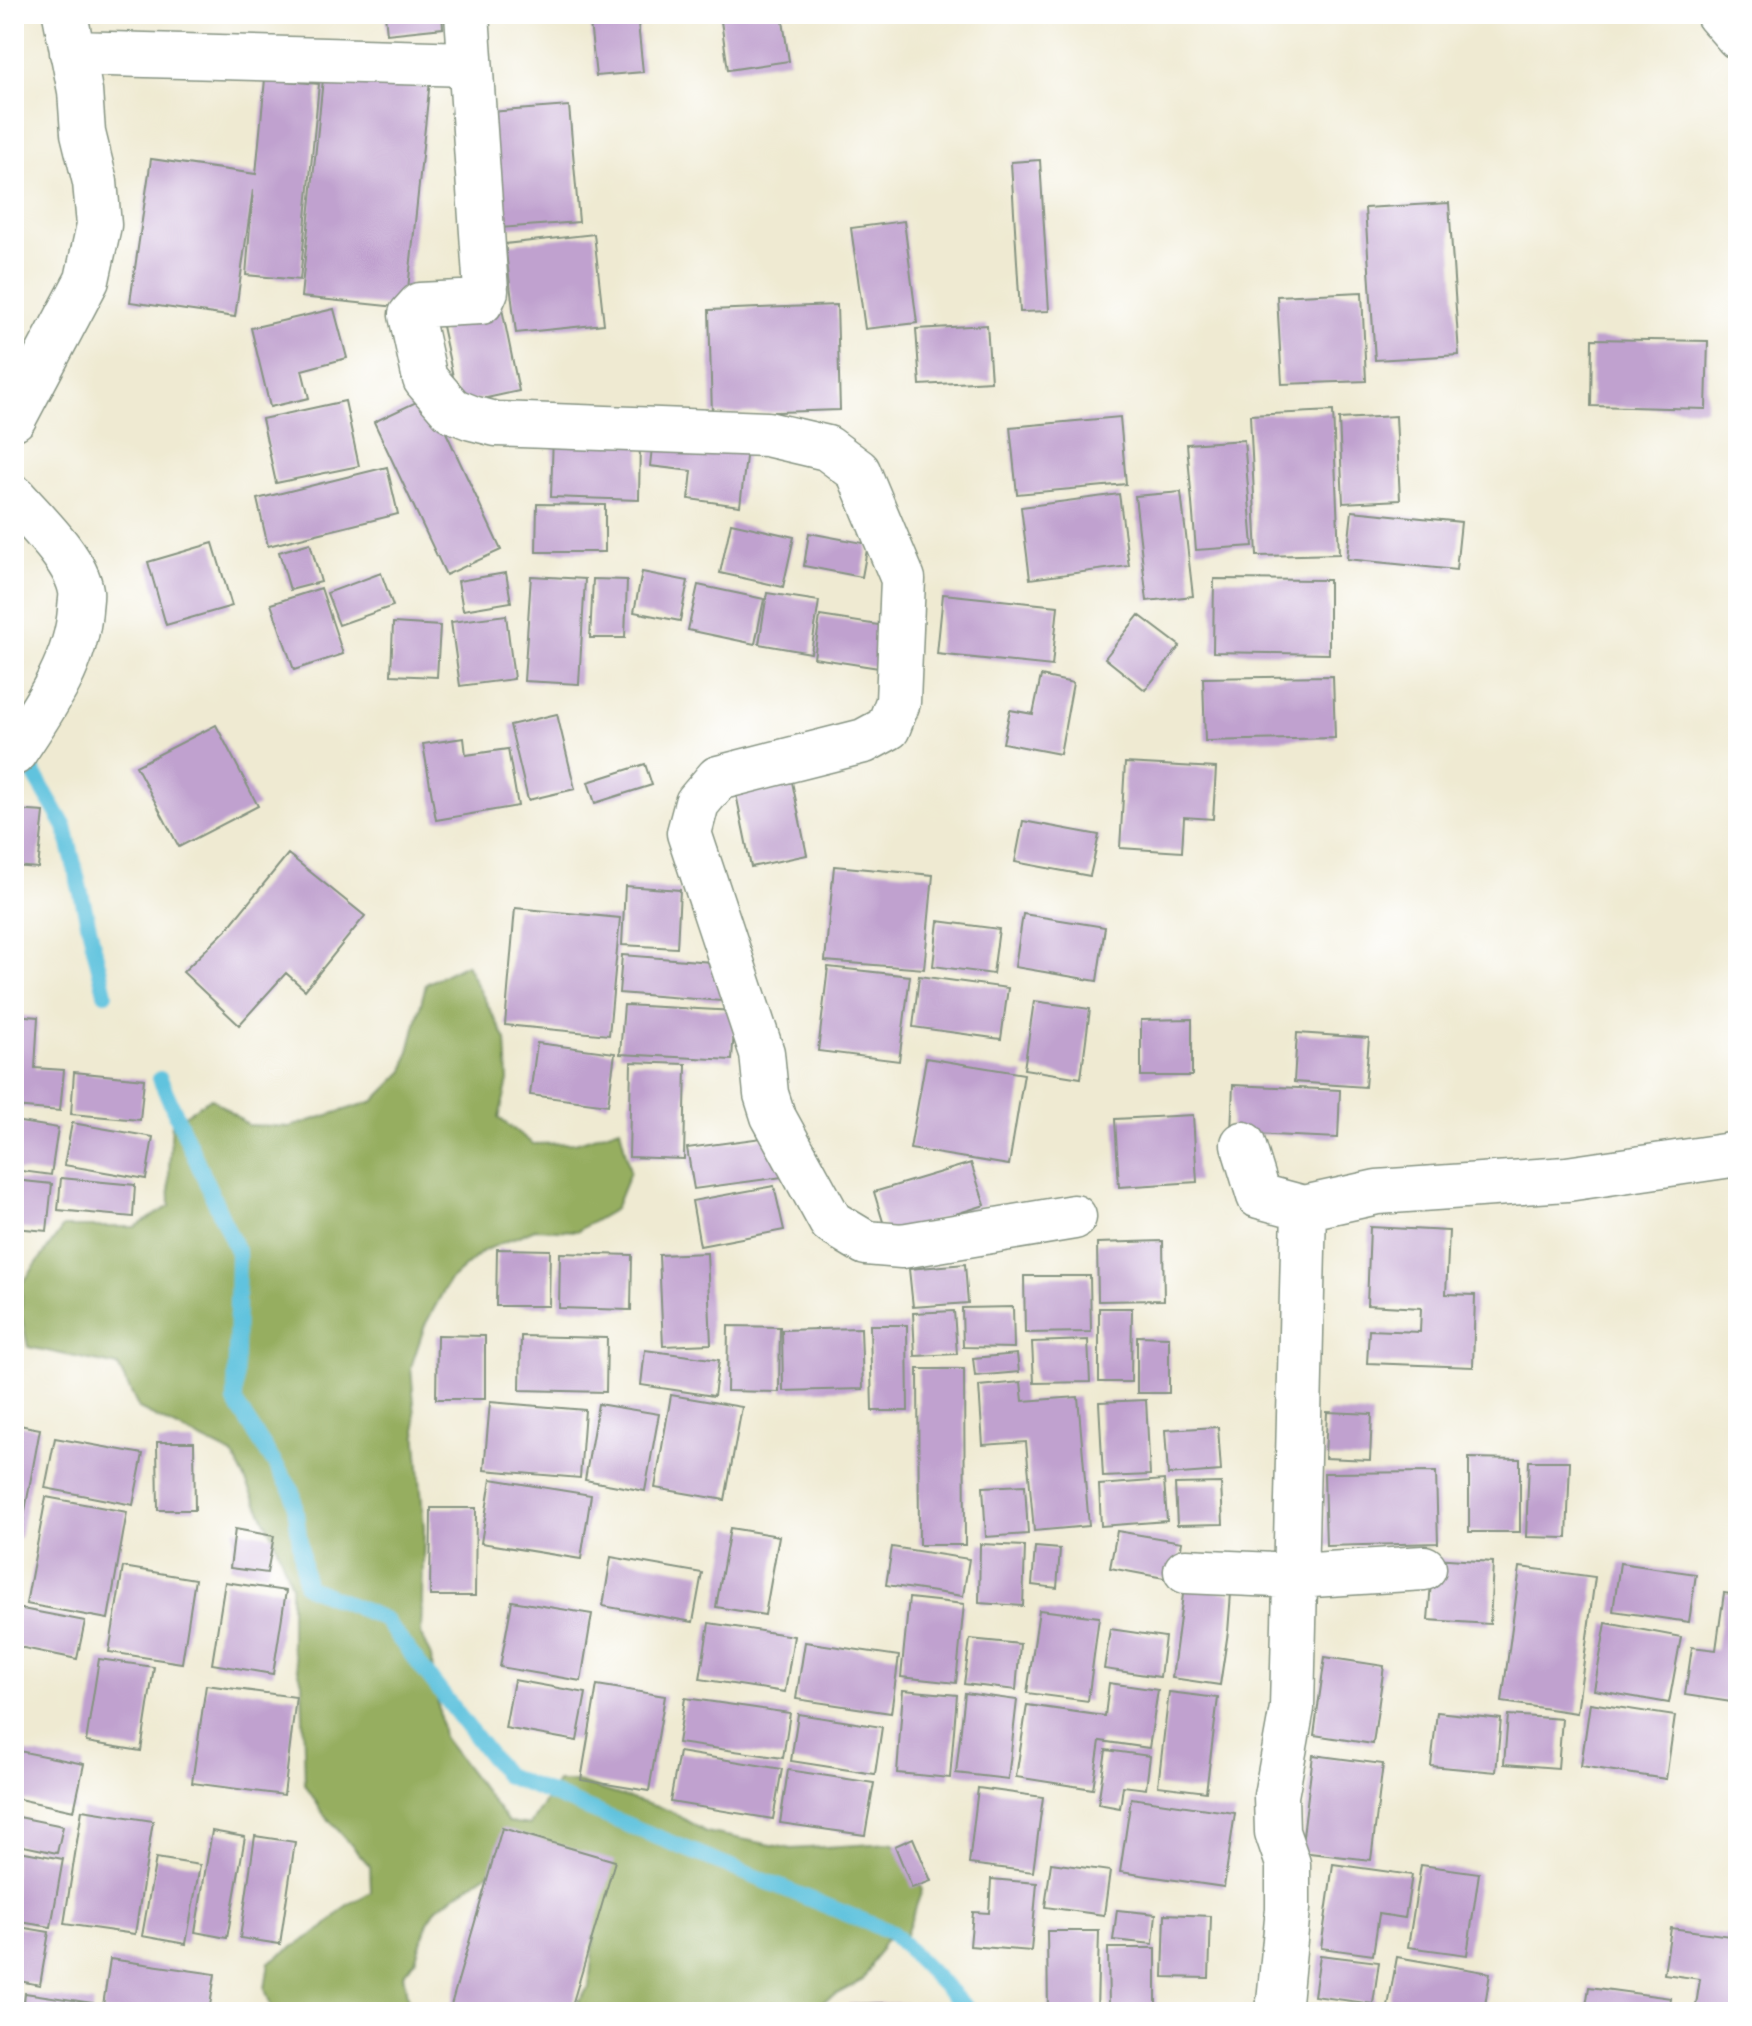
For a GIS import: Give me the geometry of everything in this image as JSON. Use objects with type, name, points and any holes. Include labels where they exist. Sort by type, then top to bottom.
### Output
[{"type":"street","points":[[467,14],[486,291],[481,302],[420,305],[414,310],[411,315],[425,379],[452,410],[496,424],[767,434],[827,448],[858,471],[903,579],[898,702],[888,728],[864,741],[718,778],[697,803],[689,833],[762,1053],[770,1105],[802,1171],[831,1222],[866,1243],[902,1246],[1074,1217]]},
{"type":"street","points":[[1718,14],[1738,37]]},
{"type":"street","points":[[14,418],[87,280],[99,225],[95,182],[83,133],[80,91],[68,33],[469,64]]},
{"type":"street","points":[[14,497],[66,558],[81,591],[79,626],[71,651],[48,702],[14,753]]},
{"type":"street","points":[[1243,1144],[1259,1196],[1304,1208],[1377,1192],[1567,1179],[1738,1154]]},
{"type":"street","points":[[1278,2012],[1288,1909],[1288,1864],[1277,1832],[1276,1796],[1292,1708],[1304,1208]]},
{"type":"street","points":[[1186,1571],[1296,1576],[1424,1568]]},
{"type":"green space","points":[[466,964],[506,1040],[508,1081],[499,1118],[533,1144],[575,1143],[620,1128],[630,1172],[615,1209],[577,1231],[535,1229],[483,1251],[449,1281],[425,1325],[411,1367],[424,1528],[421,1635],[431,1657],[443,1737],[508,1822],[530,1825],[557,1782],[577,1782],[670,1811],[706,1832],[792,1849],[890,1843],[915,1852],[922,1890],[905,1937],[885,1940],[863,1980],[816,2005],[775,2003],[766,2012],[570,2012],[589,1987],[594,1940],[581,1918],[534,1869],[489,1872],[438,1907],[428,1922],[415,1960],[403,1974],[410,2012],[273,2012],[265,1989],[269,1962],[324,1928],[346,1906],[371,1892],[370,1866],[322,1812],[305,1784],[302,1682],[291,1645],[291,1585],[272,1534],[233,1455],[139,1409],[118,1366],[28,1347],[21,1314],[22,1284],[63,1227],[135,1227],[170,1206],[172,1123],[211,1098],[248,1125],[290,1127],[374,1101],[404,1071],[426,984]]},
{"type":"building","points":[[385,14],[442,14],[443,28],[387,34]]},
{"type":"building","points":[[589,14],[637,14],[643,72],[596,76]]},
{"type":"building","points":[[720,14],[782,14],[789,61],[728,70]]},
{"type":"building","points":[[324,69],[430,80],[406,308],[301,297]]},
{"type":"building","points":[[265,79],[319,84],[300,280],[246,275],[253,190],[235,317],[130,302],[151,159],[256,174]]},
{"type":"building","points":[[569,106],[579,222],[500,228],[490,112]]},
{"type":"building","points":[[1040,160],[1049,311],[1020,312],[1011,162]]},
{"type":"building","points":[[1449,203],[1459,355],[1375,360],[1365,208]]},
{"type":"building","points":[[904,221],[917,323],[865,329],[851,228]]},
{"type":"building","points":[[594,234],[604,324],[516,333],[505,244]]},
{"type":"building","points":[[1362,292],[1366,381],[1282,384],[1277,296]]},
{"type":"building","points":[[501,304],[519,391],[459,404],[440,317]]},
{"type":"building","points":[[837,305],[840,410],[712,414],[709,310]]},
{"type":"building","points":[[334,309],[347,358],[302,370],[309,398],[270,407],[251,328]]},
{"type":"building","points":[[987,325],[991,381],[920,385],[916,329]]},
{"type":"building","points":[[1592,339],[1708,341],[1706,409],[1591,406]]},
{"type":"building","points":[[429,396],[501,550],[446,575],[374,422]]},
{"type":"building","points":[[345,401],[359,466],[276,483],[262,419]]},
{"type":"building","points":[[1333,411],[1339,554],[1257,556],[1250,415]]},
{"type":"building","points":[[1396,416],[1400,500],[1343,503],[1339,419]]},
{"type":"building","points":[[1120,417],[1126,484],[1017,494],[1010,427]]},
{"type":"building","points":[[553,435],[640,438],[639,500],[551,497]]},
{"type":"building","points":[[653,438],[747,449],[740,506],[689,499],[692,471],[650,466]]},
{"type":"building","points":[[1244,440],[1253,546],[1196,550],[1187,444]]},
{"type":"building","points":[[387,467],[398,514],[268,546],[257,499]]},
{"type":"building","points":[[1181,492],[1193,596],[1147,601],[1135,496]]},
{"type":"building","points":[[1119,494],[1129,566],[1030,579],[1021,507]]},
{"type":"building","points":[[537,504],[605,505],[605,552],[536,552]]},
{"type":"building","points":[[1352,511],[1461,522],[1456,570],[1347,559]]},
{"type":"building","points":[[731,523],[794,537],[783,587],[720,573]]},
{"type":"building","points":[[809,533],[868,544],[862,577],[804,566]]},
{"type":"building","points":[[213,543],[232,606],[166,625],[148,562]]},
{"type":"building","points":[[310,543],[321,582],[290,590],[279,552]]},
{"type":"building","points":[[642,572],[688,581],[680,621],[634,612]]},
{"type":"building","points":[[381,573],[393,606],[339,625],[327,593]]},
{"type":"building","points":[[506,573],[511,602],[463,610],[458,581]]},
{"type":"building","points":[[531,576],[585,579],[579,684],[524,681]]},
{"type":"building","points":[[593,579],[627,580],[625,638],[590,638]]},
{"type":"building","points":[[1214,579],[1329,580],[1329,654],[1213,652]]},
{"type":"building","points":[[698,585],[764,599],[755,644],[688,630]]},
{"type":"building","points":[[321,588],[343,654],[294,670],[271,604]]},
{"type":"building","points":[[767,593],[819,601],[811,653],[759,644]]},
{"type":"building","points":[[943,594],[1058,606],[1052,666],[937,654]]},
{"type":"building","points":[[506,615],[514,679],[460,686],[451,622]]},
{"type":"building","points":[[1139,615],[1180,646],[1145,690],[1105,658]]},
{"type":"building","points":[[820,616],[898,628],[892,670],[814,658]]},
{"type":"building","points":[[393,623],[440,626],[437,677],[391,675]]},
{"type":"building","points":[[1041,676],[1073,683],[1060,754],[1003,743],[1010,710],[1033,714]]},
{"type":"building","points":[[1333,676],[1335,738],[1205,741],[1203,678]]},
{"type":"building","points":[[557,714],[575,789],[528,800],[510,725]]},
{"type":"building","points":[[216,725],[258,806],[179,847],[136,766]]},
{"type":"building","points":[[464,738],[466,755],[508,749],[518,806],[436,820],[423,744]]},
{"type":"building","points":[[1125,763],[1216,768],[1213,819],[1184,817],[1182,852],[1120,848]]},
{"type":"building","points":[[645,764],[652,785],[595,803],[588,782]]},
{"type":"building","points":[[790,772],[807,855],[751,867],[734,784]]},
{"type":"building","points":[[14,810],[44,812],[38,868],[14,866]]},
{"type":"building","points":[[1023,821],[1099,835],[1090,876],[1015,862]]},
{"type":"building","points":[[288,854],[365,916],[305,990],[286,973],[239,1025],[183,972],[227,929]]},
{"type":"building","points":[[834,866],[933,875],[924,969],[825,961]]},
{"type":"building","points":[[625,886],[680,890],[677,948],[622,945]]},
{"type":"building","points":[[515,908],[620,918],[609,1035],[505,1025]]},
{"type":"building","points":[[1023,914],[1105,927],[1097,981],[1015,967]]},
{"type":"building","points":[[938,921],[999,929],[993,974],[933,966]]},
{"type":"building","points":[[622,955],[724,963],[721,1001],[619,993]]},
{"type":"building","points":[[828,967],[910,976],[899,1061],[818,1051]]},
{"type":"building","points":[[919,976],[1008,988],[1001,1039],[913,1027]]},
{"type":"building","points":[[1034,1001],[1090,1009],[1081,1078],[1024,1069]]},
{"type":"building","points":[[624,1005],[735,1011],[732,1060],[620,1054]]},
{"type":"building","points":[[14,1015],[38,1017],[35,1068],[64,1070],[60,1111],[14,1107]]},
{"type":"building","points":[[1192,1019],[1192,1076],[1141,1076],[1141,1020]]},
{"type":"building","points":[[1297,1033],[1369,1038],[1365,1087],[1294,1082]]},
{"type":"building","points":[[537,1043],[615,1053],[608,1105],[530,1095]]},
{"type":"building","points":[[926,1058],[1024,1074],[1009,1165],[910,1149]]},
{"type":"building","points":[[631,1062],[686,1064],[684,1159],[629,1157]]},
{"type":"building","points":[[74,1072],[144,1079],[140,1120],[71,1114]]},
{"type":"building","points":[[1233,1085],[1340,1090],[1338,1138],[1231,1133]]},
{"type":"building","points":[[1193,1115],[1197,1182],[1119,1187],[1115,1119]]},
{"type":"building","points":[[14,1121],[58,1128],[51,1175],[14,1170]]},
{"type":"building","points":[[72,1123],[153,1137],[146,1179],[64,1165]]},
{"type":"building","points":[[777,1136],[783,1177],[694,1189],[687,1148]]},
{"type":"building","points":[[971,1163],[985,1205],[887,1235],[874,1192]]},
{"type":"building","points":[[61,1178],[135,1185],[133,1217],[58,1210]]},
{"type":"building","points":[[14,1180],[52,1184],[47,1231],[14,1228]]},
{"type":"building","points":[[774,1186],[784,1230],[700,1246],[692,1201]]},
{"type":"building","points":[[1370,1227],[1449,1231],[1446,1294],[1475,1295],[1473,1367],[1367,1363],[1369,1330],[1420,1332],[1421,1308],[1367,1305]]},
{"type":"building","points":[[1163,1241],[1164,1300],[1098,1301],[1097,1243]]},
{"type":"building","points":[[497,1249],[550,1250],[549,1306],[496,1306]]},
{"type":"building","points":[[560,1253],[632,1255],[631,1310],[559,1308]]},
{"type":"building","points":[[707,1253],[711,1344],[663,1346],[659,1255]]},
{"type":"building","points":[[965,1264],[968,1303],[913,1307],[909,1269]]},
{"type":"building","points":[[1024,1276],[1090,1276],[1091,1332],[1025,1333]]},
{"type":"building","points":[[1013,1307],[1014,1348],[963,1347],[962,1308]]},
{"type":"building","points":[[1099,1308],[1132,1308],[1131,1382],[1099,1382]]},
{"type":"building","points":[[954,1311],[957,1354],[915,1356],[913,1313]]},
{"type":"building","points":[[870,1325],[907,1325],[908,1411],[872,1411]]},
{"type":"building","points":[[728,1326],[780,1327],[779,1392],[727,1391]]},
{"type":"building","points":[[861,1328],[863,1389],[783,1391],[782,1330]]},
{"type":"building","points":[[437,1335],[485,1336],[485,1399],[436,1399]]},
{"type":"building","points":[[521,1336],[607,1338],[606,1392],[520,1390]]},
{"type":"building","points":[[1137,1336],[1169,1337],[1169,1393],[1137,1393]]},
{"type":"building","points":[[1088,1340],[1090,1382],[1034,1383],[1032,1342]]},
{"type":"building","points":[[645,1350],[719,1360],[714,1396],[641,1385]]},
{"type":"building","points":[[1017,1354],[1019,1372],[975,1376],[973,1358]]},
{"type":"building","points":[[918,1369],[964,1369],[965,1545],[919,1545]]},
{"type":"building","points":[[1021,1382],[1023,1401],[1078,1397],[1089,1526],[1034,1531],[1026,1442],[983,1445],[979,1386]]},
{"type":"building","points":[[671,1395],[742,1407],[725,1500],[655,1488]]},
{"type":"building","points":[[1146,1400],[1150,1475],[1103,1477],[1099,1402]]},
{"type":"building","points":[[490,1402],[585,1410],[580,1478],[484,1470]]},
{"type":"building","points":[[598,1404],[659,1414],[645,1491],[585,1480]]},
{"type":"building","points":[[1327,1412],[1372,1414],[1370,1460],[1325,1458]]},
{"type":"building","points":[[14,1424],[40,1429],[20,1538],[14,1537]]},
{"type":"building","points":[[1218,1427],[1221,1471],[1168,1475],[1165,1430]]},
{"type":"building","points":[[55,1438],[143,1454],[133,1505],[45,1488]]},
{"type":"building","points":[[157,1442],[194,1442],[195,1510],[158,1510]]},
{"type":"building","points":[[1469,1458],[1520,1459],[1520,1532],[1469,1532]]},
{"type":"building","points":[[1529,1461],[1570,1461],[1567,1538],[1526,1537]]},
{"type":"building","points":[[1436,1472],[1438,1543],[1326,1546],[1324,1473]]},
{"type":"building","points":[[491,1479],[591,1495],[581,1559],[481,1543]]},
{"type":"building","points":[[1164,1480],[1167,1521],[1101,1526],[1099,1485]]},
{"type":"building","points":[[1221,1483],[1223,1524],[1177,1525],[1175,1484]]},
{"type":"building","points":[[1025,1485],[1028,1534],[986,1537],[983,1487]]},
{"type":"building","points":[[46,1497],[127,1512],[108,1619],[26,1604]]},
{"type":"building","points":[[431,1508],[476,1508],[475,1596],[430,1596]]},
{"type":"building","points":[[730,1528],[779,1536],[765,1615],[716,1607]]},
{"type":"building","points":[[235,1529],[274,1536],[267,1573],[230,1568]]},
{"type":"building","points":[[1117,1531],[1182,1542],[1175,1580],[1110,1568]]},
{"type":"building","points":[[980,1544],[1025,1546],[1023,1606],[979,1603]]},
{"type":"building","points":[[892,1547],[969,1559],[963,1596],[886,1585]]},
{"type":"building","points":[[1035,1547],[1060,1549],[1057,1588],[1032,1585]]},
{"type":"building","points":[[611,1557],[702,1573],[693,1622],[603,1606]]},
{"type":"building","points":[[1433,1558],[1493,1562],[1490,1624],[1428,1620]]},
{"type":"building","points":[[1620,1563],[1696,1574],[1689,1622],[1613,1611]]},
{"type":"building","points":[[123,1567],[195,1579],[182,1663],[109,1652]]},
{"type":"building","points":[[1520,1567],[1595,1577],[1577,1713],[1502,1702]]},
{"type":"building","points":[[225,1582],[286,1591],[273,1674],[212,1664]]},
{"type":"building","points":[[1184,1587],[1231,1593],[1220,1685],[1172,1678]]},
{"type":"building","points":[[1724,1593],[1738,1595],[1738,1703],[1685,1695],[1692,1647],[1716,1650]]},
{"type":"building","points":[[909,1598],[964,1604],[956,1683],[901,1677]]},
{"type":"building","points":[[512,1601],[592,1614],[581,1681],[500,1667]]},
{"type":"building","points":[[17,1608],[85,1621],[77,1659],[14,1646]]},
{"type":"building","points":[[1039,1610],[1099,1617],[1088,1701],[1027,1693]]},
{"type":"building","points":[[709,1623],[794,1636],[785,1692],[700,1679]]},
{"type":"building","points":[[1606,1623],[1681,1637],[1669,1703],[1594,1690]]},
{"type":"building","points":[[1110,1629],[1165,1637],[1160,1677],[1104,1669]]},
{"type":"building","points":[[970,1639],[1020,1644],[1016,1690],[964,1684]]},
{"type":"building","points":[[805,1642],[899,1656],[891,1713],[796,1699]]},
{"type":"building","points":[[1325,1657],[1384,1666],[1373,1744],[1314,1735]]},
{"type":"building","points":[[99,1659],[154,1667],[141,1751],[86,1742]]},
{"type":"building","points":[[514,1680],[586,1693],[577,1741],[505,1728]]},
{"type":"building","points":[[1109,1683],[1158,1690],[1149,1748],[1100,1741],[1093,1789],[1016,1777],[1027,1705],[1105,1716]]},
{"type":"building","points":[[206,1685],[296,1697],[284,1795],[192,1783]]},
{"type":"building","points":[[597,1685],[665,1696],[649,1791],[581,1780]]},
{"type":"building","points":[[903,1690],[957,1695],[950,1778],[897,1773]]},
{"type":"building","points":[[1169,1692],[1218,1698],[1206,1792],[1158,1786]]},
{"type":"building","points":[[965,1693],[1017,1700],[1008,1779],[956,1773]]},
{"type":"building","points":[[685,1698],[790,1713],[783,1758],[678,1743]]},
{"type":"building","points":[[1590,1703],[1675,1716],[1666,1779],[1581,1766]]},
{"type":"building","points":[[1437,1712],[1501,1719],[1496,1772],[1431,1766]]},
{"type":"building","points":[[798,1714],[882,1727],[875,1774],[791,1761]]},
{"type":"building","points":[[1508,1715],[1562,1719],[1558,1768],[1504,1764]]},
{"type":"building","points":[[14,1750],[84,1764],[74,1811],[14,1798]]},
{"type":"building","points":[[1106,1750],[1150,1756],[1146,1789],[1123,1786],[1120,1808],[1098,1804]]},
{"type":"building","points":[[679,1752],[782,1769],[773,1819],[670,1802]]},
{"type":"building","points":[[1313,1755],[1383,1764],[1371,1860],[1301,1852]]},
{"type":"building","points":[[788,1770],[874,1783],[865,1835],[780,1823]]},
{"type":"building","points":[[978,1788],[1043,1797],[1033,1872],[969,1864]]},
{"type":"building","points":[[1131,1798],[1235,1813],[1224,1887],[1120,1872]]},
{"type":"building","points":[[82,1810],[153,1821],[135,1934],[64,1924]]},
{"type":"building","points":[[14,1816],[63,1826],[57,1853],[14,1844]]},
{"type":"building","points":[[502,1828],[615,1861],[570,2012],[449,2012]]},
{"type":"building","points":[[212,1831],[245,1837],[227,1938],[195,1932]]},
{"type":"building","points":[[255,1836],[295,1842],[280,1944],[240,1938]]},
{"type":"building","points":[[913,1838],[931,1881],[912,1888],[895,1846]]},
{"type":"building","points":[[14,1850],[63,1859],[51,1927],[14,1921]]},
{"type":"building","points":[[156,1858],[200,1865],[186,1944],[142,1936]]},
{"type":"building","points":[[1051,1863],[1110,1871],[1104,1915],[1045,1907]]},
{"type":"building","points":[[1333,1864],[1412,1875],[1405,1918],[1379,1914],[1373,1955],[1321,1948]]},
{"type":"building","points":[[1421,1865],[1479,1873],[1467,1955],[1408,1947]]},
{"type":"building","points":[[991,1879],[1037,1883],[1031,1951],[970,1946],[973,1912],[989,1913]]},
{"type":"building","points":[[1117,1910],[1156,1914],[1153,1944],[1113,1940]]},
{"type":"building","points":[[1165,1914],[1211,1916],[1209,1978],[1163,1977]]},
{"type":"building","points":[[14,1926],[49,1932],[40,1985],[14,1980]]},
{"type":"building","points":[[1671,1928],[1738,1937],[1738,2012],[1695,2012],[1700,1979],[1664,1974]]},
{"type":"building","points":[[1047,1931],[1099,1931],[1097,2012],[1048,2012]]},
{"type":"building","points":[[1108,1948],[1156,1948],[1156,2009],[1109,2009]]},
{"type":"building","points":[[1320,1955],[1379,1962],[1373,2004],[1314,1996]]},
{"type":"building","points":[[1397,1957],[1490,1973],[1484,2012],[1387,2012]]},
{"type":"building","points":[[110,1959],[215,1974],[209,2012],[102,2012]]},
{"type":"building","points":[[1589,1987],[1671,1998],[1669,2012],[1585,2012]]},
{"type":"building","points":[[25,1993],[93,2003],[92,2012],[23,2012]]},
{"type":"building","points":[[936,2002],[936,2012],[848,2012],[848,2004]]},
{"type":"waterway","points":[[19,748],[65,827],[105,993]]},
{"type":"waterway","points":[[160,1079],[238,1253],[235,1402],[293,1492],[306,1586],[384,1619],[505,1775],[891,1932],[970,2012]]}]
